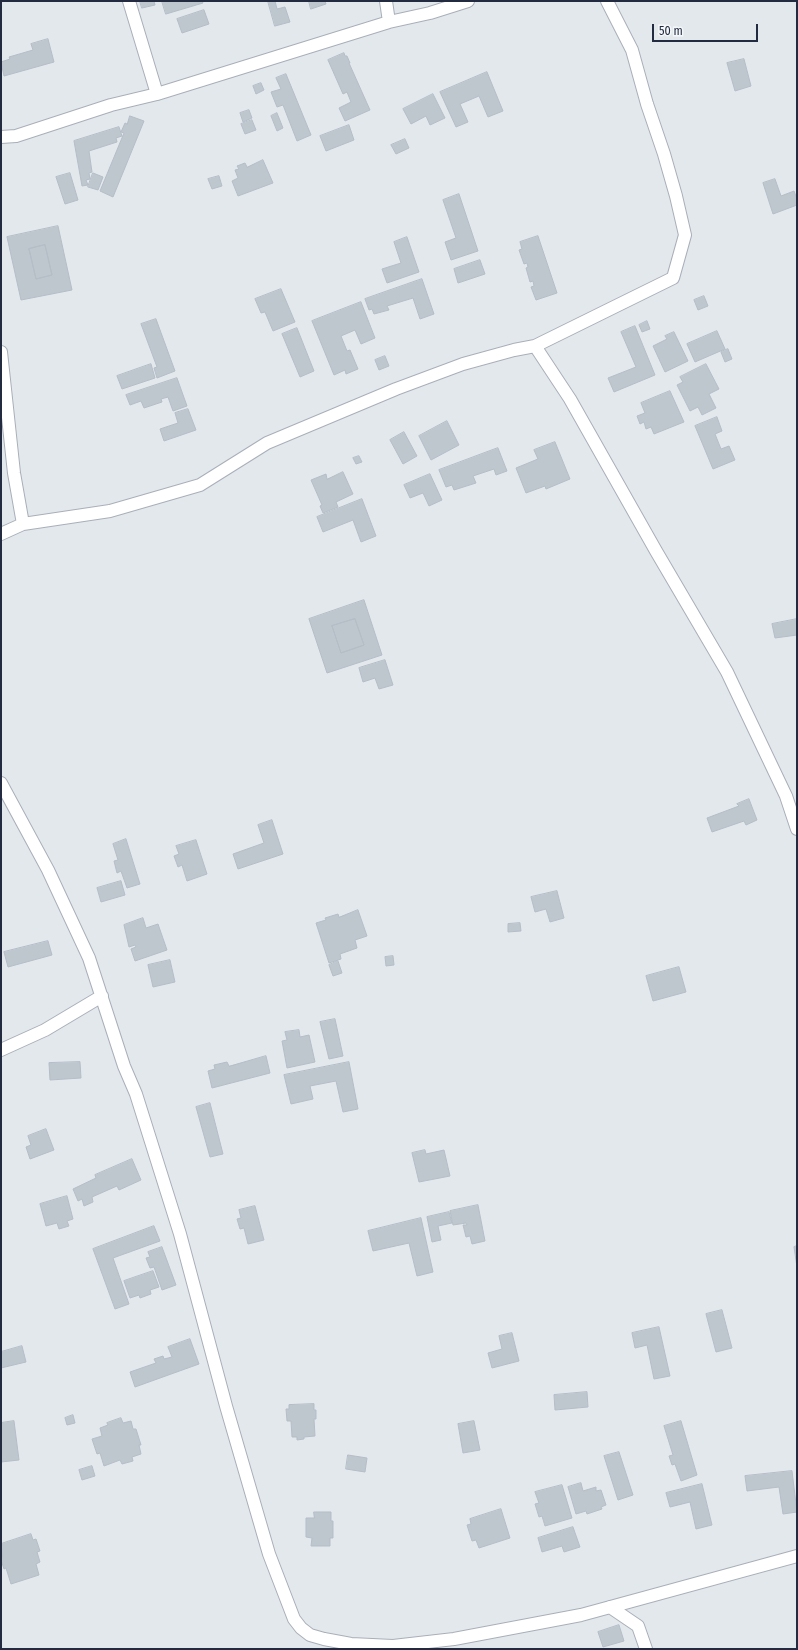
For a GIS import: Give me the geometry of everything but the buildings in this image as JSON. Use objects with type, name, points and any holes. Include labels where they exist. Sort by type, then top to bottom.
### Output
[{"type":"street","points":[[129,1],[157,94]]},
{"type":"street","points":[[386,1],[388,22]]},
{"type":"street","points":[[1,137],[16,136],[111,105],[157,94],[388,22],[430,13],[468,1]]},
{"type":"street","points":[[1,534],[23,524],[110,512],[200,485],[267,443],[396,389],[463,364],[514,350],[535,346],[673,278],[685,235],[664,154],[647,104],[632,50],[607,1]]},
{"type":"street","points":[[535,346],[570,399],[656,552],[727,672],[786,796],[797,830]]},
{"type":"street","points":[[1,352],[14,473],[23,524]]},
{"type":"street","points":[[1,783],[48,870],[89,958],[124,1066],[136,1094],[180,1234],[224,1399],[269,1554],[294,1619],[301,1628],[310,1635],[353,1646],[392,1646],[454,1639],[582,1615],[797,1556]]},
{"type":"street","points":[[1,1050],[45,1030],[102,996]]},
{"type":"street","points":[[610,1607],[638,1626],[646,1649]]}]
